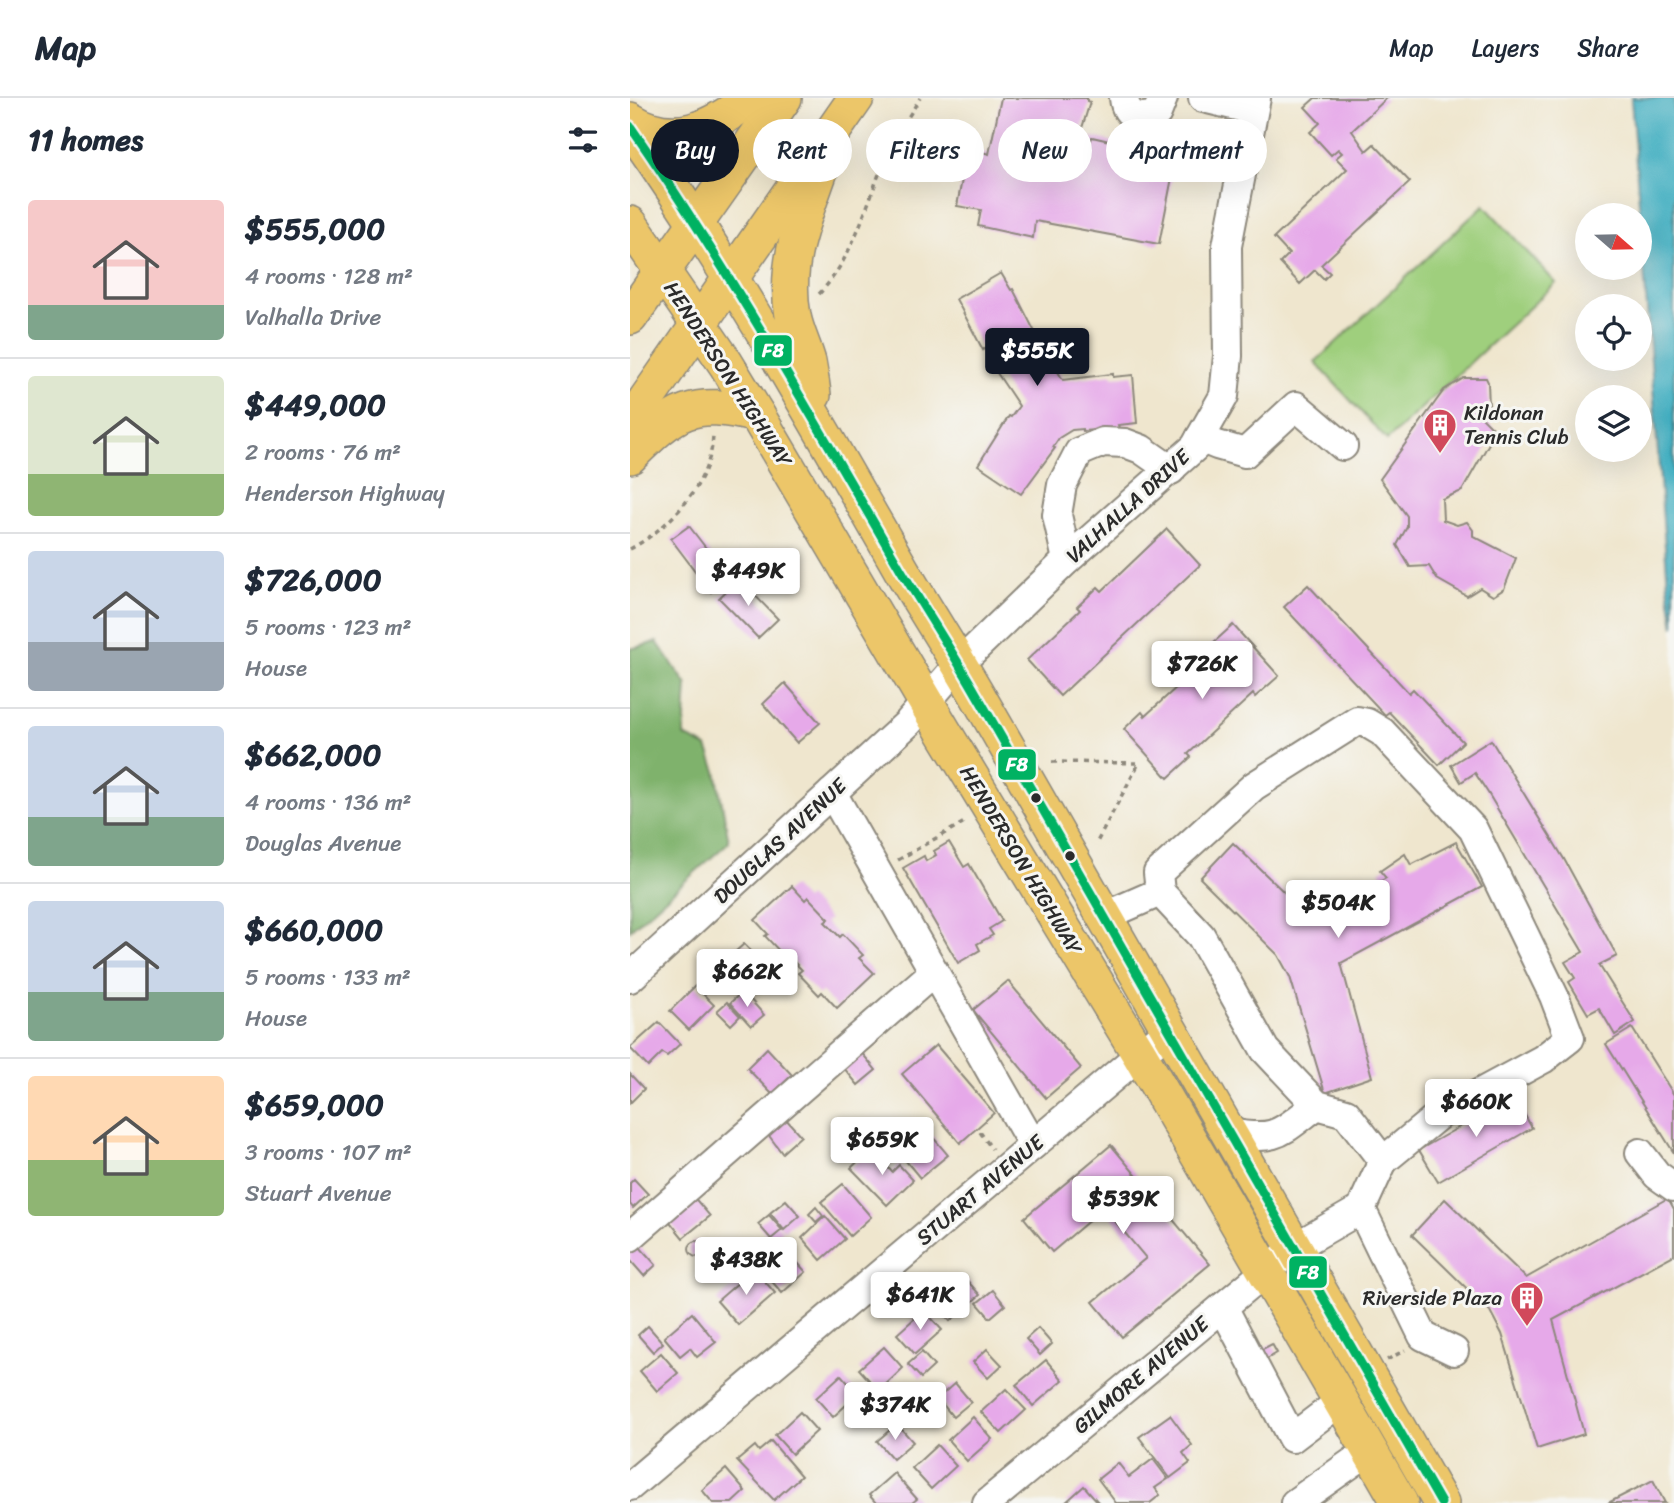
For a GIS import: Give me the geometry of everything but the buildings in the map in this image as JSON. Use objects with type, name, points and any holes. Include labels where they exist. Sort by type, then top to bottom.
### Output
[{"type":"main road","points":[[630,123],[652,132],[685,133],[711,123],[750,98]]},
{"type":"main road","points":[[630,317],[784,98]]},
{"type":"main road","points":[[841,119],[856,98]]},
{"type":"main road","name":"HENDERSON HIGHWAY","points":[[630,123],[731,277],[959,664],[1441,1503]]},
{"type":"main road","points":[[630,423],[797,182]]},
{"type":"main road","points":[[816,182],[797,236],[790,276],[794,320],[807,360],[819,426]]},
{"type":"main road","name":"HENDERSON HIGHWAY","points":[[630,224],[757,415],[942,729],[1140,1055],[1400,1503]]},
{"type":"main road","points":[[630,456],[660,429],[688,411],[720,406],[757,415]]},
{"type":"street","points":[[1124,98],[1126,108],[1132,115],[1142,118],[1157,113],[1163,98]]},
{"type":"street","points":[[1203,98],[1254,104]]},
{"type":"street","name":"VALHALLA DRIVE","points":[[927,701],[959,664],[1067,560],[1195,447],[1224,396],[1228,356],[1227,246],[1254,104]]},
{"type":"street","points":[[1200,438],[1217,446],[1245,453],[1296,406],[1343,446]]},
{"type":"street","points":[[1067,560],[1057,515],[1062,485],[1079,452],[1104,442],[1125,443],[1141,449],[1171,470]]},
{"type":"street","name":"DOUGLAS AVENUE","points":[[630,978],[908,723],[927,701]]},
{"type":"street","points":[[1383,1161],[1346,1112],[1317,1105],[1265,1050],[1201,936],[1160,892],[1158,873],[1254,786],[1357,722],[1367,723],[1382,732],[1473,829],[1553,996],[1570,1038],[1543,1059],[1439,1115],[1383,1161],[1361,1209],[1423,1336],[1454,1350]]},
{"type":"street","points":[[832,793],[1033,1145]]},
{"type":"street","points":[[1105,916],[1160,892]]},
{"type":"street","points":[[630,1237],[934,972]]},
{"type":"street","name":"STUART AVENUE","points":[[630,1486],[1170,1029]]},
{"type":"street","points":[[1230,1133],[1253,1138],[1269,1137],[1317,1105]]},
{"type":"street","points":[[1640,1153],[1657,1175],[1674,1187]]},
{"type":"street","name":"GILMORE AVENUE","points":[[1002,1498],[1295,1247],[1361,1209]]},
{"type":"street","points":[[1223,1307],[1292,1438],[1341,1401]]},
{"type":"street","points":[[1295,1503],[1370,1450]]},
{"type":"path","points":[[817,296],[833,280],[859,229],[886,157],[920,98]]},
{"type":"path","points":[[630,549],[662,527],[695,489],[709,461],[713,432]]},
{"type":"path","points":[[1052,762],[1139,763],[1097,842]]},
{"type":"path","points":[[895,862],[966,821]]},
{"type":"green space","points":[[1484,205],[1556,283],[1387,440],[1315,362]]},
{"type":"green space","points":[[657,642],[687,685],[684,736],[707,747],[716,771],[729,842],[630,930],[630,649]]},
{"type":"water","points":[[1631,98],[1674,98],[1674,627],[1668,586],[1652,371],[1652,294],[1646,294],[1645,280],[1652,280],[1652,203],[1639,203]]},
{"type":"transit line","name":"F8","points":[[630,126],[736,290],[964,673],[1441,1503]]},
{"type":"place","name":"Kildonan Tennis Club","points":[[1440,455]]},
{"type":"place","name":"Riverside Plaza","points":[[1527,1328]]}]
